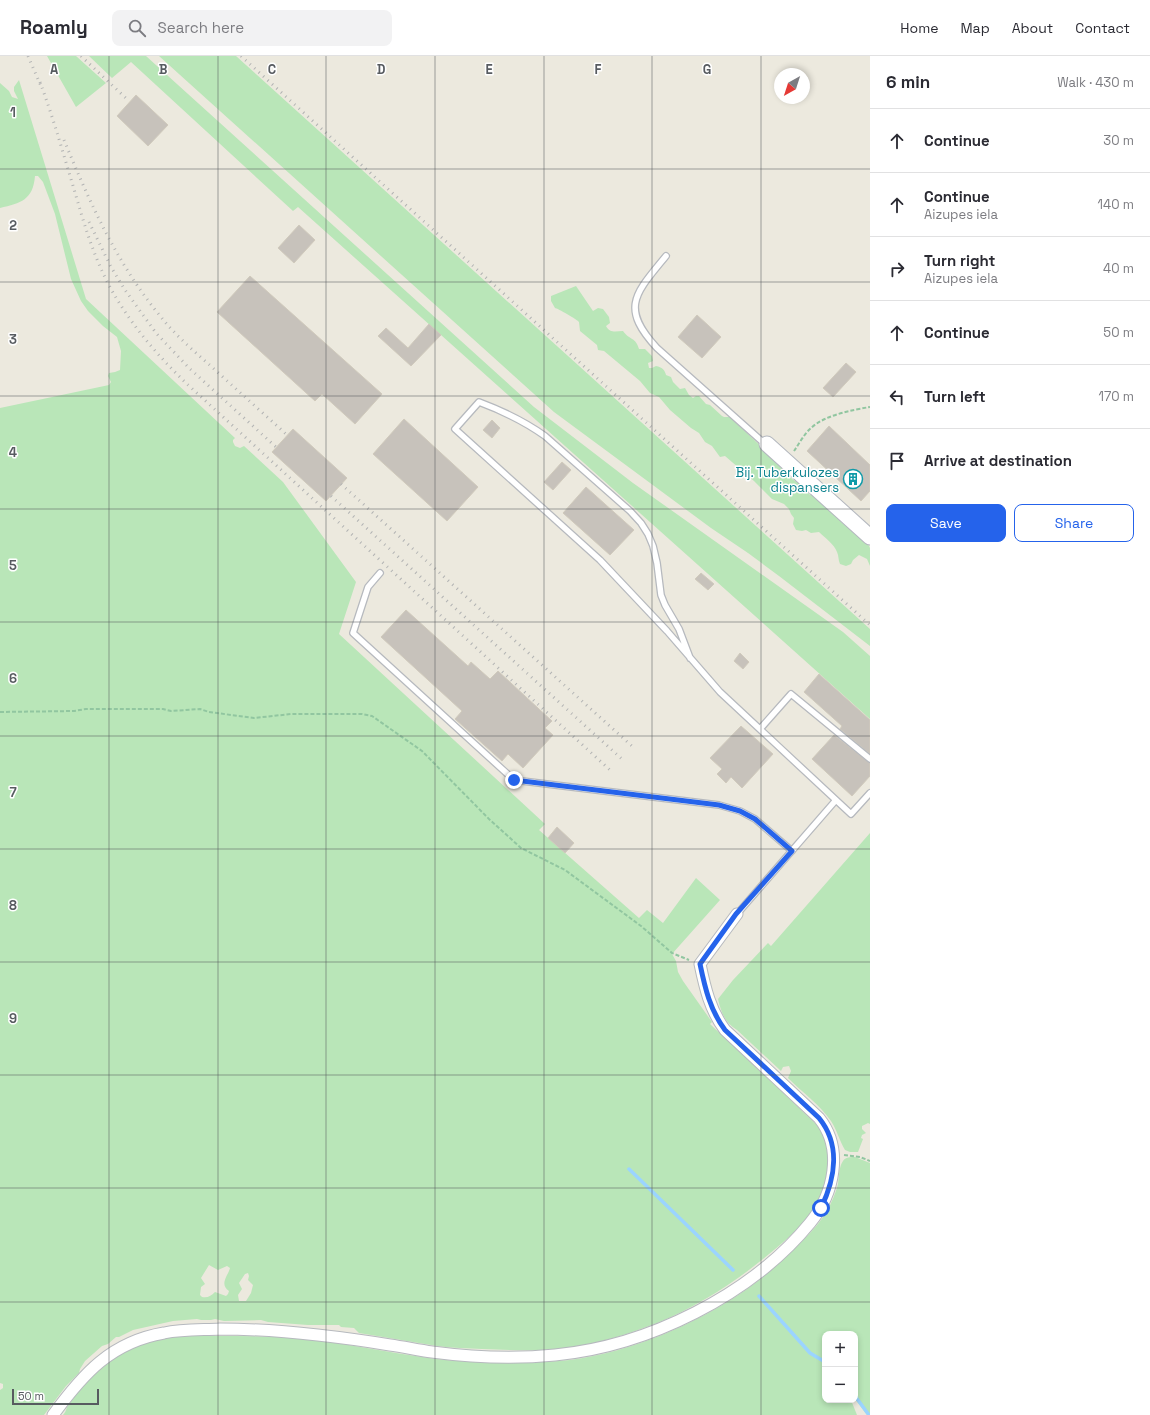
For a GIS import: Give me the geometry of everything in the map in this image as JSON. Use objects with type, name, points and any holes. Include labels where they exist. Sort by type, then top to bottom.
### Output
[{"type":"street","points":[[766,444],[870,537]]},
{"type":"street","points":[[53,1415],[83,1377],[96,1364],[110,1354],[141,1339],[175,1331],[227,1329],[299,1332],[393,1345],[435,1353],[505,1357],[556,1355],[602,1347],[636,1338],[685,1317],[741,1285],[779,1256],[812,1221],[821,1208],[828,1193],[832,1177],[834,1156],[830,1137],[824,1124],[725,1030],[707,997],[700,964],[736,914]]},
{"type":"lane","points":[[666,256],[643,285],[636,299],[634,307],[635,315],[642,330],[657,348],[766,444]]},
{"type":"lane","points":[[690,658],[679,629],[661,595],[653,546],[641,523],[630,511],[531,425],[510,414],[479,402],[455,429],[600,560],[628,589],[720,692],[851,814],[870,793]]},
{"type":"lane","points":[[380,574],[368,587],[353,633],[514,780],[719,805],[740,811],[755,819],[792,851]]},
{"type":"lane","points":[[760,729],[791,694],[870,759]]},
{"type":"lane","points":[[736,914],[836,800]]},
{"type":"path","points":[[786,462],[806,434],[817,424],[847,412],[870,407]]},
{"type":"path","points":[[0,712],[74,711],[86,709],[163,709],[171,711],[200,709],[209,712],[254,718],[291,714],[362,714],[372,716],[422,751],[489,819],[522,848],[565,870],[641,926],[672,953],[700,964]]},
{"type":"path","points":[[834,1156],[855,1155],[870,1161]]},
{"type":"green space","points":[[47,56],[76,56],[106,83],[76,107]]},
{"type":"green space","points":[[89,56],[146,56],[534,407],[633,483],[843,632],[870,656],[870,719],[298,207],[293,211],[131,62],[112,78]]},
{"type":"green space","points":[[159,56],[236,56],[870,629],[870,646],[748,553],[711,528],[554,412]]},
{"type":"green space","points":[[19,80],[86,299],[235,438],[233,442],[235,446],[240,448],[244,446],[283,482],[356,582],[339,634],[545,824],[539,830],[639,918],[647,910],[663,923],[696,878],[720,900],[672,954],[676,961],[678,972],[712,1022],[710,1024],[817,1125],[827,1145],[828,1169],[819,1199],[795,1232],[751,1269],[699,1303],[657,1323],[616,1337],[595,1343],[562,1349],[539,1350],[454,1348],[437,1346],[359,1333],[354,1328],[341,1327],[339,1325],[308,1325],[268,1322],[261,1320],[224,1321],[215,1319],[197,1319],[173,1321],[133,1330],[116,1337],[108,1344],[102,1346],[85,1361],[79,1373],[66,1386],[44,1415],[0,1415],[0,1390],[3,1388],[3,1384],[0,1383],[0,408],[109,385],[111,382],[108,376],[109,373],[120,370],[121,351],[117,337],[88,311],[81,301],[71,279],[55,214],[43,182],[38,176],[35,176],[32,190],[25,199],[0,208],[0,83],[9,91],[12,97],[18,99],[14,91],[14,87]],"holes":[[[209,1265],[218,1270],[227,1266],[230,1268],[224,1283],[229,1291],[226,1296],[215,1292],[208,1297],[202,1297],[200,1295],[201,1287],[205,1284],[201,1278]],[[248,1273],[248,1280],[253,1285],[251,1293],[246,1301],[239,1301],[238,1295],[242,1289],[239,1283],[245,1274]]]},
{"type":"green space","points":[[576,286],[593,311],[598,308],[603,309],[609,317],[610,323],[606,326],[608,329],[614,332],[623,331],[636,342],[639,349],[645,349],[652,356],[653,361],[648,363],[649,368],[656,366],[662,368],[666,375],[671,377],[673,382],[680,389],[685,388],[689,395],[693,398],[699,396],[706,404],[710,405],[722,416],[730,417],[771,456],[780,467],[789,474],[792,479],[799,483],[810,495],[815,495],[838,516],[841,522],[850,527],[867,542],[870,548],[870,566],[867,559],[859,555],[851,564],[846,566],[840,564],[836,549],[819,532],[811,533],[806,530],[796,530],[793,524],[794,518],[784,504],[772,499],[725,456],[720,457],[712,446],[705,442],[699,433],[670,410],[659,397],[650,393],[640,381],[604,351],[598,350],[597,345],[580,331],[579,322],[555,308],[551,301],[551,296]]},
{"type":"green space","points":[[870,833],[870,1124],[868,1123],[862,1126],[862,1129],[866,1133],[862,1135],[861,1138],[863,1139],[858,1152],[850,1152],[845,1150],[833,1124],[827,1115],[788,1078],[791,1071],[789,1066],[783,1067],[781,1071],[729,1024],[722,1013],[718,999],[733,980],[768,943],[771,946]]},
{"type":"green space","points":[[850,1157],[855,1157],[870,1163],[870,1415],[867,1415],[858,1403],[858,1331],[822,1331],[822,1403],[852,1403],[857,1415],[63,1415],[81,1389],[109,1362],[134,1347],[163,1338],[184,1336],[253,1336],[291,1338],[316,1340],[439,1359],[490,1362],[540,1362],[570,1360],[593,1356],[640,1343],[663,1335],[707,1314],[747,1289],[771,1270],[819,1223],[833,1198],[838,1184],[842,1163]]},
{"type":"building","points":[[136,95],[168,125],[148,146],[117,116]]},
{"type":"building","points":[[299,225],[315,240],[294,263],[278,248]]},
{"type":"building","points":[[250,276],[382,394],[355,424],[322,394],[315,401],[217,312]]},
{"type":"building","points":[[697,315],[721,337],[702,358],[678,337]]},
{"type":"building","points":[[429,324],[441,335],[411,366],[378,336],[386,328],[408,348]]},
{"type":"building","points":[[846,363],[856,372],[833,397],[823,388]]},
{"type":"building","points":[[404,419],[478,487],[447,521],[373,454]]},
{"type":"building","points":[[492,420],[500,428],[492,438],[483,430]]},
{"type":"building","name":"Bij. Tuberkulozes dispansers","points":[[829,426],[870,465],[870,491],[861,501],[807,451]]},
{"type":"building","points":[[293,429],[347,478],[326,501],[272,452]]},
{"type":"building","points":[[562,462],[571,470],[553,490],[544,482]]},
{"type":"building","points":[[586,487],[634,530],[610,555],[563,513]]},
{"type":"building","points":[[701,573],[714,584],[708,590],[695,579]]},
{"type":"building","points":[[406,610],[468,666],[471,662],[490,679],[498,671],[552,721],[545,728],[553,735],[523,768],[508,754],[502,761],[455,719],[462,711],[381,637]]},
{"type":"building","points":[[740,653],[749,662],[743,669],[734,661]]},
{"type":"building","points":[[819,674],[870,720],[870,754],[840,729],[842,726],[804,692]]},
{"type":"building","points":[[741,726],[773,754],[742,788],[731,777],[726,783],[717,774],[722,769],[710,758]]},
{"type":"building","points":[[834,735],[870,763],[870,776],[852,796],[812,759]]},
{"type":"building","points":[[557,827],[574,843],[565,853],[548,838]]},
{"type":"waterway","points":[[629,1169],[733,1270]]},
{"type":"waterway","points":[[759,1296],[810,1353],[822,1360]]},
{"type":"waterway","points":[[858,1400],[869,1415]]},
{"type":"railway","points":[[28,56],[41,86]]},
{"type":"railway","points":[[81,56],[129,101]]},
{"type":"railway","points":[[241,56],[870,625]]},
{"type":"railway","points":[[40,82],[54,122],[94,253],[111,289],[127,315],[146,340],[187,384],[610,770]]},
{"type":"railway","points":[[64,140],[84,187],[106,232],[131,276],[145,297],[179,337],[287,435]]},
{"type":"railway","points":[[89,222],[111,267],[125,290],[156,333],[189,368],[276,447]]},
{"type":"railway","points":[[341,484],[633,747]]},
{"type":"railway","points":[[331,496],[623,760]]},
{"type":"place","name":"Bij. Tuberkulozes dispansers","points":[[853,479]]},
{"type":"route","points":[[514,780],[719,805],[740,811],[755,819],[792,851],[736,914],[700,964],[707,997],[715,1015],[725,1030],[819,1118],[827,1130],[834,1156],[833,1170],[828,1193],[821,1208]]}]
